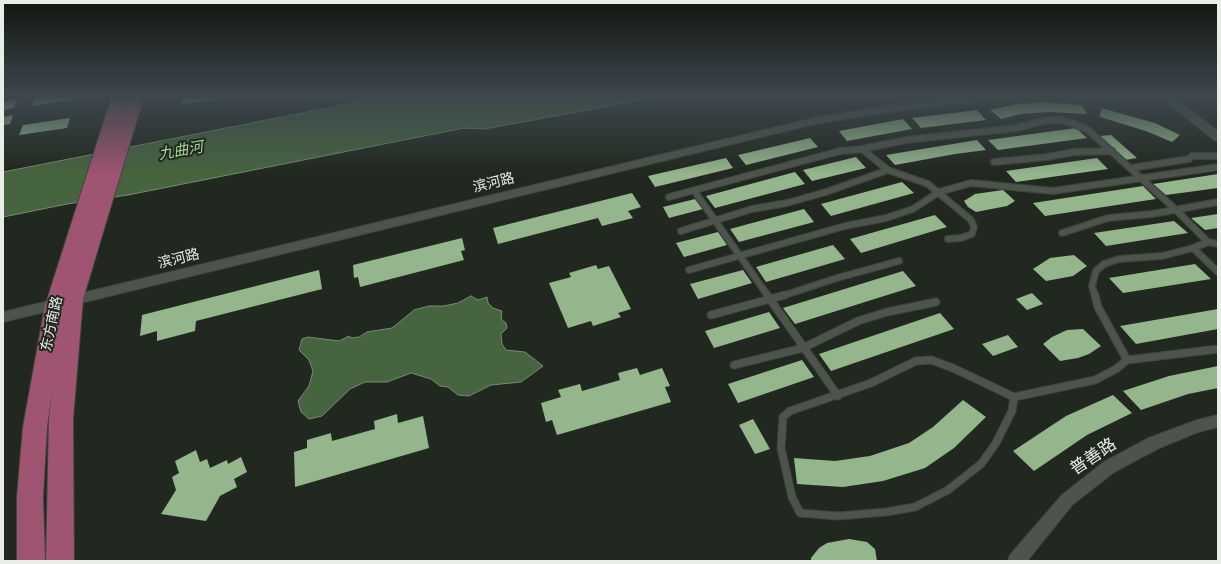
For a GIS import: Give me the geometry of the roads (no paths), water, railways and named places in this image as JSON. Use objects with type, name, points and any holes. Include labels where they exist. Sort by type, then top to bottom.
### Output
[{"type":"main road","name":"东方南路","points":[[89,224],[112,122]]},
{"type":"main road","name":"东方南路","points":[[31,561],[30,497],[35,427],[64,302],[89,224],[128,122]]},
{"type":"main road","name":"东方南路","points":[[60,561],[61,418],[64,302]]},
{"type":"street","name":"滨河路","points":[[3,317],[809,122]]},
{"type":"street","points":[[1199,122],[1218,137]]},
{"type":"street","name":"普善路","points":[[1016,561],[1067,500],[1109,467],[1154,443],[1197,426],[1218,421]]},
{"type":"lane","points":[[669,197],[695,192],[704,188],[840,151],[862,149],[906,140],[1016,128],[1039,122]]},
{"type":"lane","points":[[1069,122],[1088,130],[1141,177],[1208,242]]},
{"type":"lane","points":[[862,149],[888,170],[928,184],[971,220],[974,227],[972,234],[961,238],[948,239]]},
{"type":"lane","points":[[994,162],[1013,159],[1047,157],[1080,151],[1112,151]]},
{"type":"lane","points":[[1131,168],[1189,159],[1192,156],[1218,156]]},
{"type":"lane","points":[[689,270],[741,257],[757,250],[845,226],[886,218],[913,209],[939,192],[970,183],[1053,191],[1218,167]]},
{"type":"lane","points":[[681,231],[752,209],[787,203],[826,192],[888,170]]},
{"type":"lane","points":[[695,192],[838,396]]},
{"type":"lane","points":[[1062,233],[1108,218],[1152,214],[1175,209],[1199,207],[1218,202]]},
{"type":"lane","points":[[1127,360],[1098,307],[1092,286],[1096,271],[1104,264],[1119,259],[1162,256],[1208,242],[1218,244]]},
{"type":"lane","points":[[1192,248],[1218,272]]},
{"type":"lane","points":[[711,314],[770,300],[837,278],[899,261]]},
{"type":"lane","points":[[734,365],[803,348],[858,321],[887,312],[936,302]]},
{"type":"lane","points":[[1014,397],[1012,411],[996,443],[981,464],[948,490],[915,506],[886,512],[838,516],[800,513],[792,497],[781,448],[783,417],[790,411],[803,405],[838,396],[871,383],[916,361],[931,360],[953,368],[1014,397],[1095,380],[1116,369],[1127,360],[1218,349]]},
{"type":"water","name":"九曲河","points":[[255,122],[520,122],[484,129],[464,128],[128,195],[67,204],[3,217],[3,172]]},
{"type":"water","points":[[471,296],[478,300],[487,297],[488,303],[493,308],[502,311],[501,319],[506,323],[507,328],[501,334],[502,344],[506,350],[525,352],[543,366],[521,382],[491,385],[469,396],[458,395],[448,387],[440,386],[431,379],[411,373],[387,382],[365,382],[350,389],[322,416],[309,419],[301,412],[298,401],[309,386],[313,371],[309,360],[299,350],[302,339],[308,337],[339,341],[349,336],[352,338],[359,337],[367,332],[392,328],[414,310],[429,306],[444,306],[458,303]]}]
